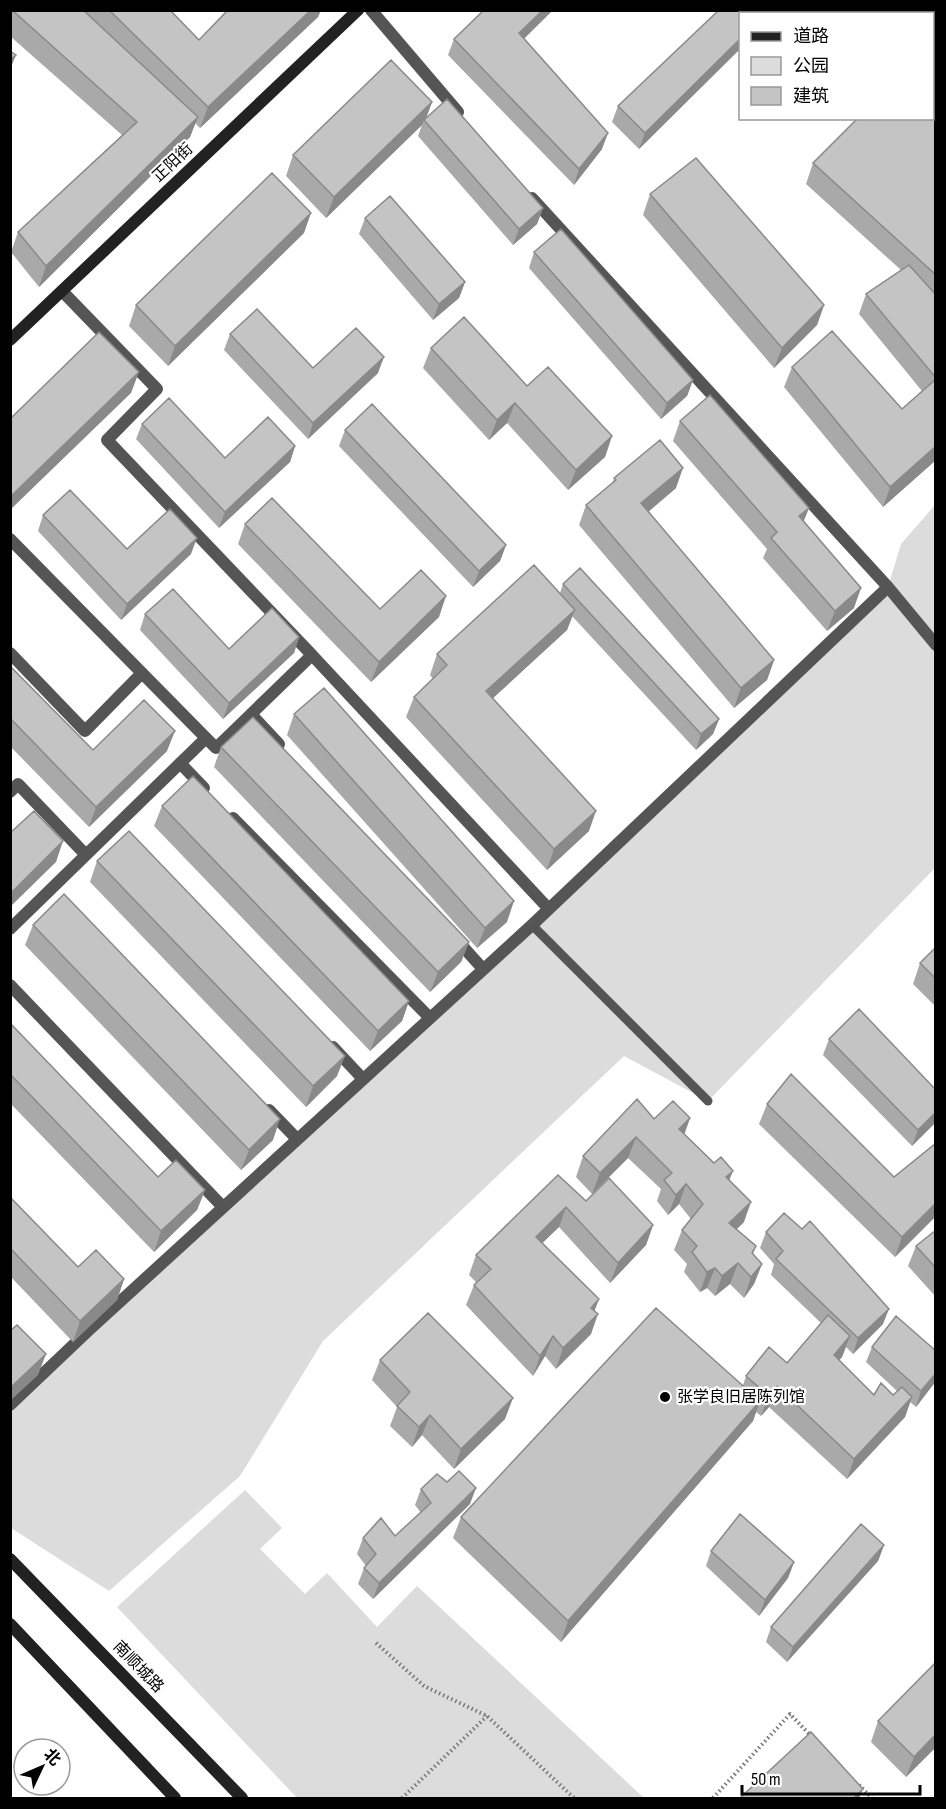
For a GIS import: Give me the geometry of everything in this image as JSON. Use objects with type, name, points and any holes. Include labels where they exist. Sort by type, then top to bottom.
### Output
[{"type":"main road","name":"正阳街","points":[[10,340],[358,10]]},
{"type":"main road","name":"南顺城路","points":[[10,1559],[242,1798]]},
{"type":"main road","points":[[10,1624],[175,1798]]},
{"type":"street","points":[[371,10],[463,118]]},
{"type":"street","points":[[524,189],[888,587],[936,645]]},
{"type":"street","points":[[63,291],[157,389],[107,440],[548,908]]},
{"type":"street","points":[[10,538],[216,748],[312,655]]},
{"type":"street","points":[[10,1405],[45,1365],[223,1207],[532,925],[888,587]]},
{"type":"street","points":[[10,653],[85,731],[142,673]]},
{"type":"street","points":[[251,714],[283,749]]},
{"type":"street","points":[[10,929],[59,890],[86,855],[124,827],[180,763],[206,738]]},
{"type":"street","points":[[180,763],[430,1018]]},
{"type":"street","points":[[10,792],[18,784],[86,855]]},
{"type":"street","points":[[451,934],[483,969]]},
{"type":"street","points":[[10,985],[223,1207]]},
{"type":"street","points":[[322,1036],[363,1079]]},
{"type":"street","points":[[257,1097],[297,1139]]},
{"type":"lane","points":[[532,925],[708,1101]]},
{"type":"path","points":[[376,1642],[424,1686],[487,1716],[574,1798]]},
{"type":"path","points":[[713,1798],[790,1714],[815,1739]]},
{"type":"path","points":[[402,1798],[487,1716]]},
{"type":"path","points":[[856,1782],[872,1798]]},
{"type":"green space","points":[[935,505],[935,868],[708,1101],[624,1056],[323,1341],[240,1476],[109,1591],[11,1528],[11,1405],[888,587],[901,544]]},
{"type":"green space","points":[[245,1490],[282,1528],[260,1549],[305,1594],[327,1573],[377,1627],[417,1586],[644,1798],[297,1798],[117,1607]]},
{"type":"building","points":[[12,10],[83,10],[198,117],[46,266],[18,232],[137,122]]},
{"type":"building","points":[[109,10],[170,10],[199,40],[228,10],[311,10],[208,107]]},
{"type":"building","points":[[484,10],[543,10],[519,33],[608,133],[579,169],[454,39]]},
{"type":"building","points":[[719,10],[754,10],[756,12],[739,12],[739,40],[645,133],[618,106]]},
{"type":"building","points":[[858,10],[924,10],[922,12],[860,12]]},
{"type":"building","points":[[936,40],[936,275],[813,163],[856,120],[934,120],[934,42]]},
{"type":"building","points":[[10,51],[16,55],[10,60]]},
{"type":"building","points":[[391,60],[432,102],[334,197],[293,155]]},
{"type":"building","points":[[447,99],[543,208],[519,229],[424,120]]},
{"type":"building","points":[[696,158],[824,305],[782,348],[650,194]]},
{"type":"building","points":[[272,173],[311,213],[175,346],[136,305]]},
{"type":"building","points":[[390,196],[465,282],[439,304],[365,218]]},
{"type":"building","points":[[561,229],[693,380],[667,403],[534,252]]},
{"type":"building","points":[[909,265],[936,295],[936,378],[866,294]]},
{"type":"building","points":[[257,309],[313,368],[356,328],[384,357],[313,423],[230,334]]},
{"type":"building","points":[[464,317],[527,386],[548,367],[612,436],[576,470],[515,403],[497,420],[431,348]]},
{"type":"building","points":[[832,331],[902,409],[936,379],[936,446],[890,487],[792,367]]},
{"type":"building","points":[[99,332],[139,372],[10,497],[10,419]]},
{"type":"building","points":[[710,395],[809,508],[799,516],[861,588],[835,611],[771,538],[777,532],[680,421]]},
{"type":"building","points":[[169,398],[225,458],[268,417],[295,446],[225,512],[142,424]]},
{"type":"building","points":[[372,404],[506,545],[479,571],[345,430]]},
{"type":"building","points":[[660,440],[683,468],[641,503],[774,660],[741,688],[586,505],[616,480],[614,478]]},
{"type":"building","points":[[70,490],[127,549],[170,509],[197,538],[127,604],[43,515]]},
{"type":"building","points":[[272,498],[380,609],[421,570],[446,596],[379,662],[245,524]]},
{"type":"building","points":[[534,565],[575,610],[486,691],[596,811],[554,849],[414,697],[447,665],[437,654]]},
{"type":"building","points":[[580,568],[719,719],[701,734],[563,584]]},
{"type":"building","points":[[173,589],[229,649],[272,608],[299,637],[229,703],[145,614]]},
{"type":"building","points":[[10,666],[93,750],[144,700],[175,731],[96,807],[10,718]]},
{"type":"building","points":[[324,688],[514,901],[485,928],[294,714]]},
{"type":"building","points":[[253,717],[469,942],[438,972],[221,747]]},
{"type":"building","points":[[193,776],[409,1001],[378,1031],[162,806]]},
{"type":"building","points":[[34,811],[63,841],[10,894],[10,833]]},
{"type":"building","points":[[129,831],[345,1056],[313,1086],[97,861]]},
{"type":"building","points":[[64,894],[280,1119],[249,1150],[33,925]]},
{"type":"building","points":[[936,947],[936,979],[920,963]]},
{"type":"building","points":[[859,1009],[936,1090],[936,1112],[918,1130],[829,1039]]},
{"type":"building","points":[[10,1023],[158,1177],[176,1160],[205,1190],[161,1231],[10,1074]]},
{"type":"building","points":[[791,1074],[894,1177],[936,1143],[936,1203],[902,1237],[767,1104]]},
{"type":"building","points":[[637,1099],[654,1119],[673,1101],[690,1118],[679,1129],[714,1163],[721,1157],[733,1171],[726,1177],[751,1202],[729,1223],[756,1246],[752,1253],[762,1264],[751,1277],[738,1263],[722,1276],[715,1268],[707,1272],[692,1252],[697,1246],[682,1230],[703,1204],[686,1184],[676,1195],[664,1180],[672,1173],[636,1137],[600,1173],[583,1156]]},
{"type":"building","points":[[558,1175],[586,1201],[609,1178],[653,1225],[618,1263],[566,1207],[536,1237],[599,1299],[591,1308],[598,1314],[563,1348],[553,1336],[540,1356],[474,1285],[491,1269],[476,1255]]},
{"type":"building","points":[[10,1197],[78,1267],[96,1250],[124,1279],[80,1321],[10,1248]]},
{"type":"building","points":[[784,1213],[802,1229],[810,1221],[889,1309],[858,1338],[776,1259],[783,1251],[766,1232]]},
{"type":"building","points":[[936,1230],[936,1268],[916,1246]]},
{"type":"building","points":[[656,1308],[760,1401],[568,1621],[461,1517]]},
{"type":"building","points":[[428,1313],[513,1398],[461,1449],[430,1415],[419,1427],[397,1406],[410,1392],[380,1360]]},
{"type":"building","points":[[828,1315],[850,1336],[834,1355],[874,1395],[881,1383],[893,1395],[902,1387],[912,1397],[854,1459],[777,1386],[769,1396],[746,1376],[769,1347],[787,1363]]},
{"type":"building","points":[[896,1316],[936,1351],[936,1373],[921,1391],[872,1347]]},
{"type":"building","points":[[17,1325],[46,1354],[10,1388],[10,1331]]},
{"type":"building","points":[[459,1471],[476,1488],[379,1583],[364,1568],[376,1554],[363,1538],[381,1518],[395,1536],[431,1503],[421,1489],[437,1474],[447,1482]]},
{"type":"building","points":[[740,1514],[794,1562],[765,1600],[711,1551]]},
{"type":"building","points":[[861,1524],[884,1545],[793,1647],[771,1627]]},
{"type":"building","points":[[936,1662],[936,1734],[914,1757],[878,1721]]},
{"type":"building","points":[[811,1732],[863,1789],[854,1798],[740,1798]]},
{"type":"place","name":"张学良旧居陈列馆","points":[[665,1397]]}]
